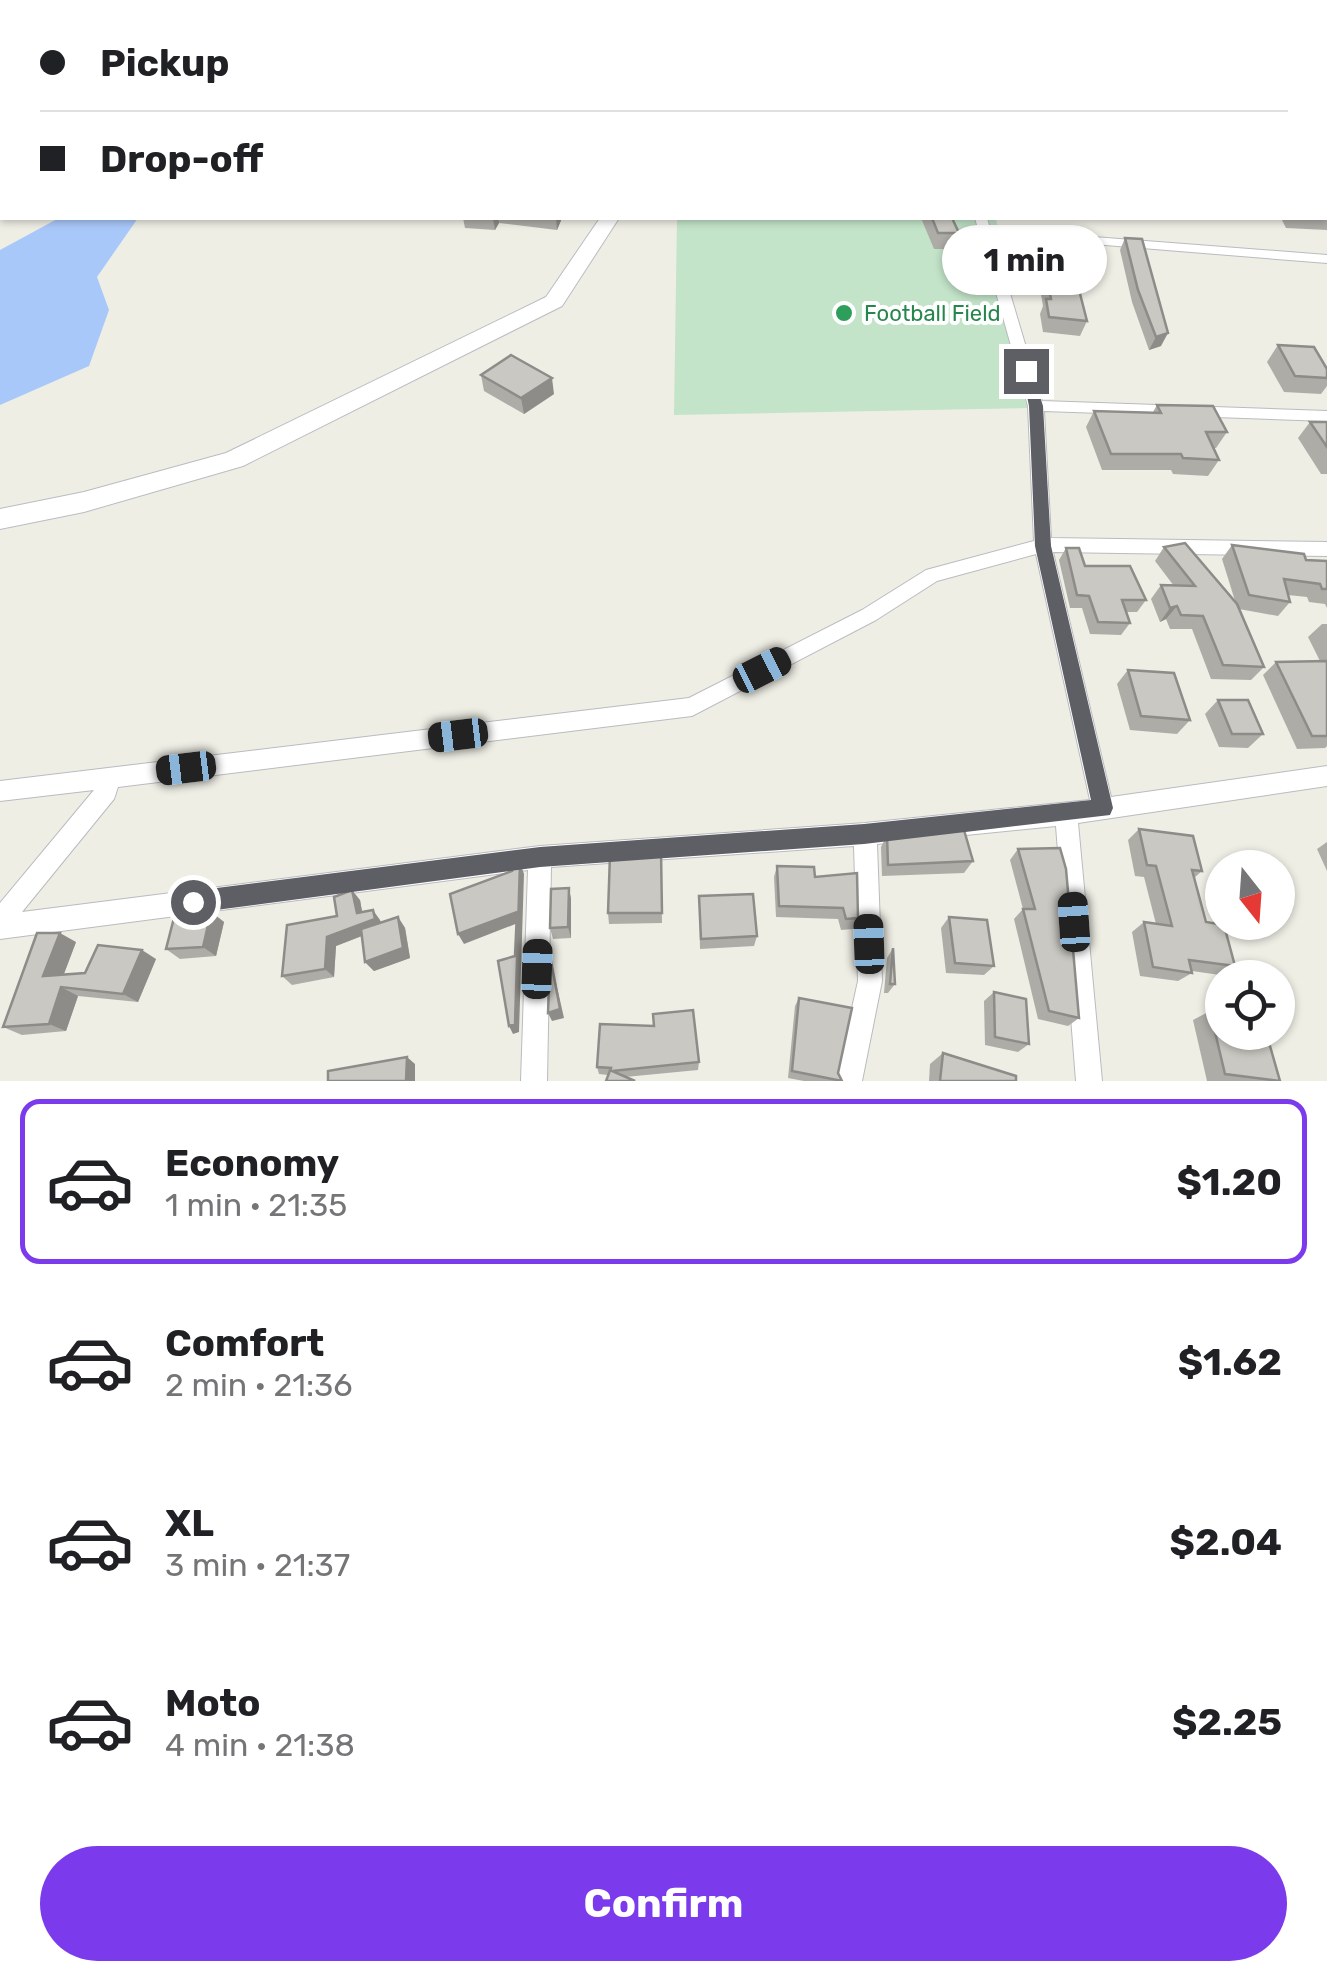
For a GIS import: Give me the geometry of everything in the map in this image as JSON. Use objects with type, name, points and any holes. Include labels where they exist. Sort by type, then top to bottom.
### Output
[{"type":"main road","points":[[0,519],[84,502],[252,452],[554,301],[608,220]]},
{"type":"street","points":[[1103,808],[1043,546],[1036,406],[983,225],[1327,258]]},
{"type":"street","points":[[1036,406],[1327,416]]},
{"type":"street","points":[[0,791],[692,706],[869,615],[932,575],[1043,546],[1327,549]]},
{"type":"street","points":[[0,924],[540,857],[864,834],[1066,814],[1327,776]]},
{"type":"street","points":[[0,924],[106,792],[108,778]]},
{"type":"street","points":[[1066,814],[1089,1081]]},
{"type":"street","points":[[850,1081],[870,981],[864,834]]},
{"type":"street","points":[[534,1081],[540,857]]},
{"type":"green space","name":"Football Field","points":[[677,220],[996,220],[1030,408],[674,415]]},
{"type":"water","points":[[55,220],[137,220],[97,277],[109,310],[89,366],[0,405],[0,250]]},
{"type":"building","points":[[933,220],[953,220],[959,233],[938,233]]},
{"type":"building","points":[[1037,229],[1064,231],[1087,321],[1049,317],[1046,299],[1051,299]]},
{"type":"building","points":[[1125,238],[1142,239],[1168,333],[1156,337],[1138,290]]},
{"type":"building","points":[[1278,345],[1314,347],[1327,369],[1327,378],[1295,376]]},
{"type":"building","points":[[511,355],[552,378],[521,398],[481,375]]},
{"type":"building","points":[[1157,405],[1213,406],[1227,432],[1206,432],[1219,460],[1183,458],[1181,454],[1111,454],[1094,411],[1161,413]]},
{"type":"building","points":[[1310,422],[1327,422],[1327,447]]},
{"type":"building","points":[[1185,543],[1237,604],[1264,667],[1223,665],[1203,616],[1181,615],[1177,606],[1170,608],[1161,585],[1195,586],[1164,547]]},
{"type":"building","points":[[1232,545],[1304,554],[1306,560],[1327,561],[1327,589],[1320,584],[1284,579],[1290,602],[1249,595]]},
{"type":"building","points":[[1066,548],[1079,548],[1085,566],[1130,566],[1146,600],[1122,600],[1130,623],[1098,622],[1089,596],[1077,595]]},
{"type":"building","points":[[1327,661],[1327,736],[1312,736],[1276,662]]},
{"type":"building","points":[[1128,670],[1174,673],[1190,720],[1141,716]]},
{"type":"building","points":[[1218,700],[1248,700],[1263,734],[1232,734]]},
{"type":"building","points":[[1139,829],[1193,836],[1202,871],[1192,870],[1205,918],[1205,940],[1228,940],[1233,960],[1189,960],[1192,973],[1153,967],[1144,922],[1172,926],[1156,866],[1147,865]]},
{"type":"building","points":[[964,830],[973,861],[888,865],[887,835]]},
{"type":"building","points":[[1060,848],[1066,869],[1079,1018],[1049,1011],[1023,909],[1035,909],[1018,849]]},
{"type":"building","points":[[661,851],[662,913],[608,913],[610,855]]},
{"type":"building","points":[[520,863],[515,1024],[509,1026],[498,961],[515,956],[517,912],[458,934],[450,894],[512,871],[511,864]]},
{"type":"building","points":[[777,866],[814,867],[815,877],[857,873],[858,918],[846,919],[843,908],[779,906]]},
{"type":"building","points":[[569,888],[568,927],[550,928],[551,889]]},
{"type":"building","points":[[352,890],[357,913],[373,910],[375,919],[327,937],[325,969],[282,976],[287,925],[337,916],[334,897]]},
{"type":"building","points":[[753,894],[757,936],[701,939],[699,896]]},
{"type":"building","points":[[211,912],[203,947],[166,949],[175,914]]},
{"type":"building","points":[[398,917],[403,948],[365,962],[361,929]]},
{"type":"building","points":[[949,917],[987,920],[994,966],[955,963]]},
{"type":"building","points":[[37,933],[60,933],[43,976],[85,973],[98,945],[142,950],[123,994],[61,987],[49,1024],[3,1027]]},
{"type":"building","points":[[893,948],[895,984],[890,984]]},
{"type":"building","points":[[550,956],[560,1009],[548,1013]]},
{"type":"building","points":[[994,992],[1026,999],[1029,1044],[995,1037]]},
{"type":"building","points":[[799,998],[852,1008],[838,1073],[842,1081],[792,1071]]},
{"type":"building","points":[[693,1010],[699,1062],[612,1071],[635,1081],[606,1081],[611,1068],[597,1067],[600,1024],[654,1026],[653,1014]]},
{"type":"building","points":[[1219,1050],[1271,1050],[1280,1081],[1225,1074]]},
{"type":"building","points":[[943,1053],[1016,1076],[1016,1081],[940,1081]]},
{"type":"building","points":[[407,1057],[406,1081],[328,1081],[328,1071]]},
{"type":"place","name":"Football Field","points":[[844,313]]},
{"type":"route","points":[[193,902],[540,857],[864,834],[1103,808],[1043,546],[1036,406],[1026,371]]}]
